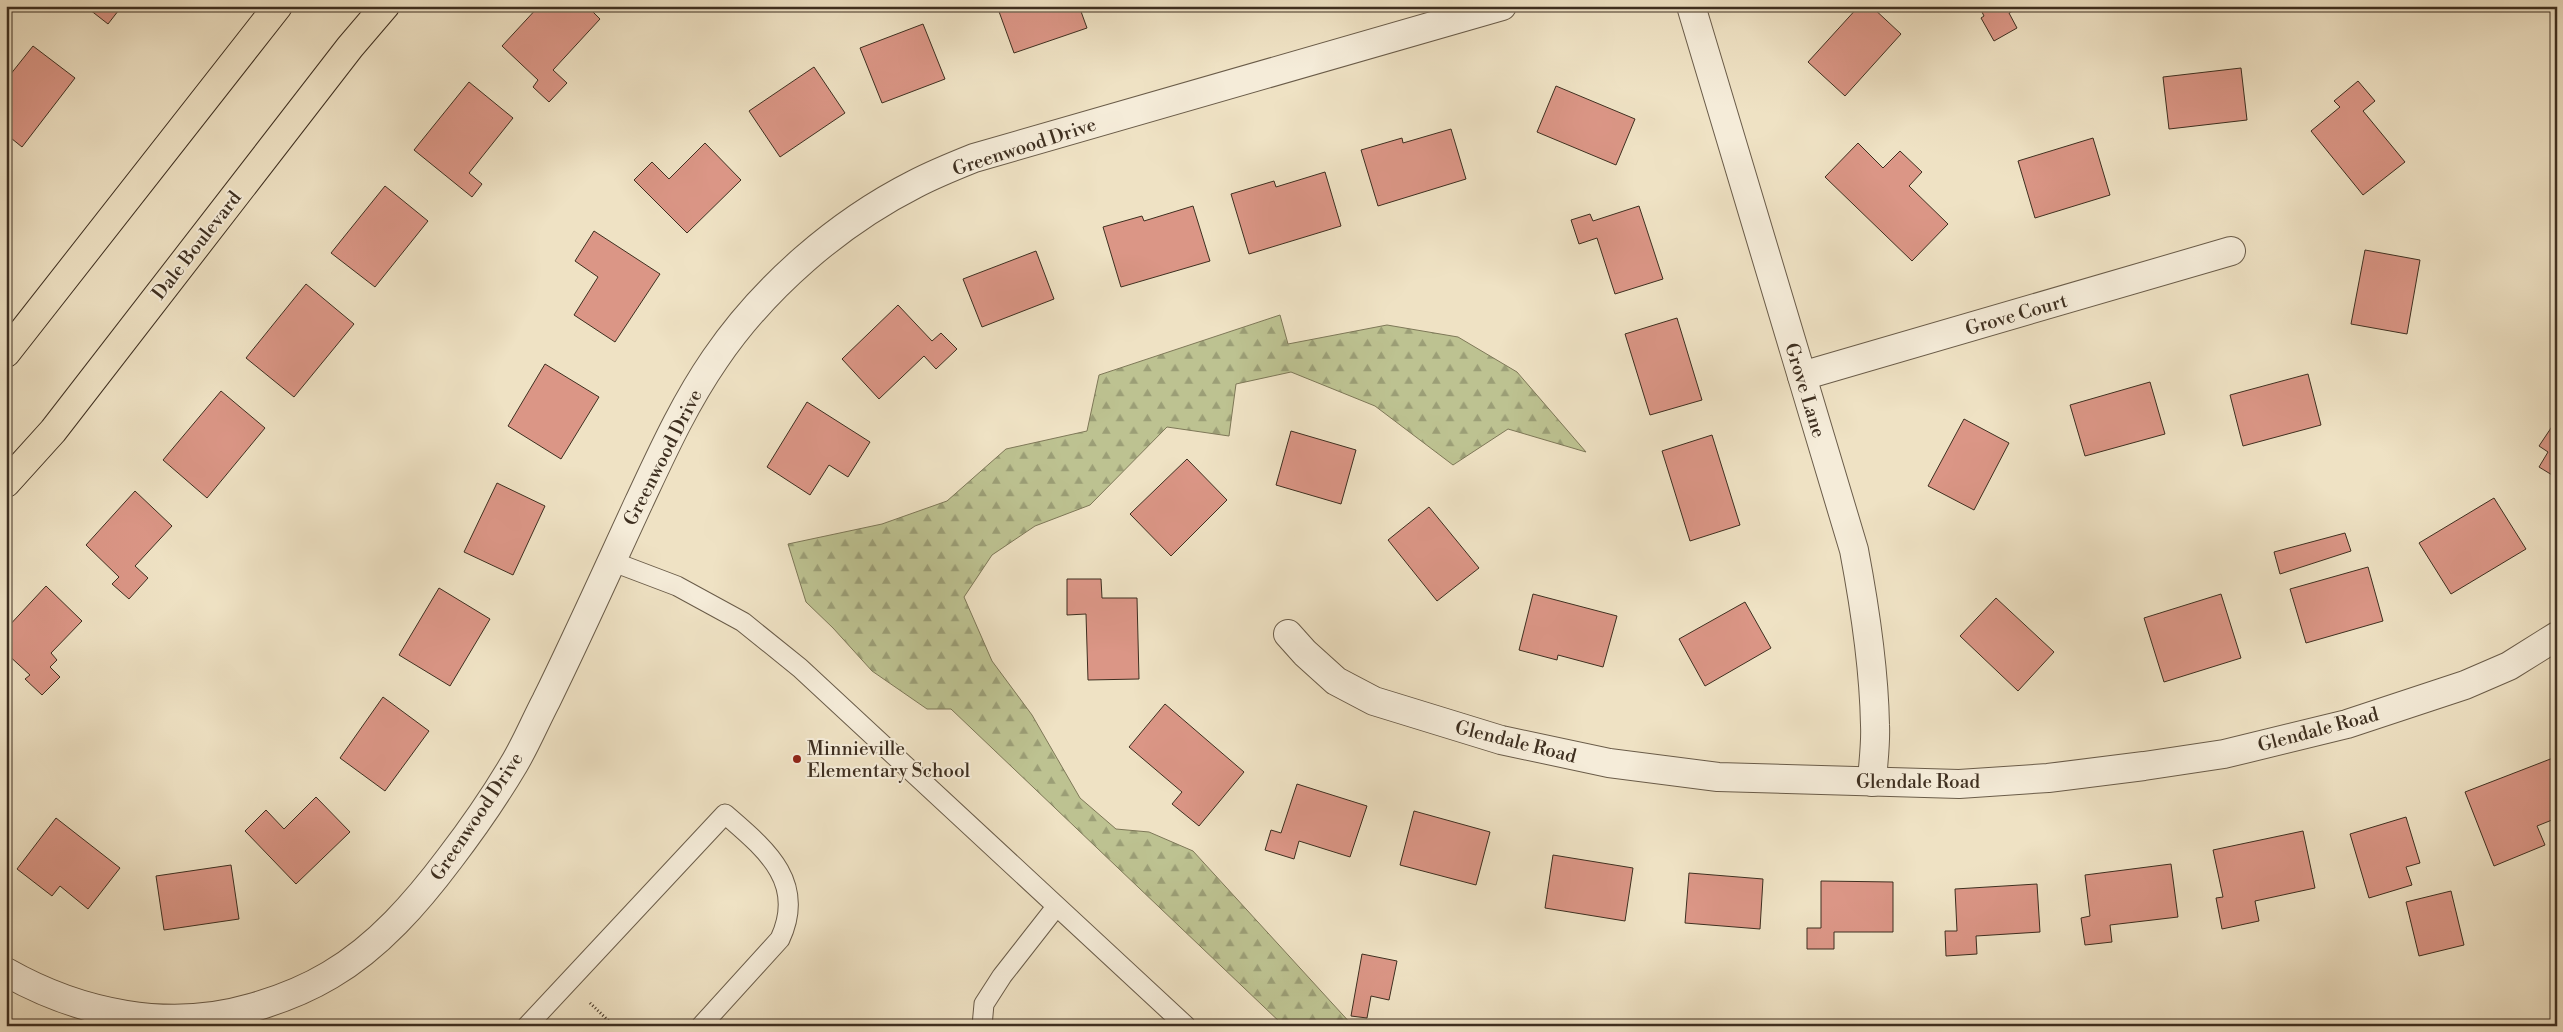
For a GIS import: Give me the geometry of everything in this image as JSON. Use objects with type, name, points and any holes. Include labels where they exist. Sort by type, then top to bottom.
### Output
[{"type":"main road","points":[[6,354],[278,6]]},
{"type":"main road","name":"Dale Boulevard","points":[[6,483],[53,431],[338,62],[385,6]]},
{"type":"street","name":"Greenwood Drive","points":[[6,972],[22,981],[91,1008],[137,1018],[190,1019],[232,1013],[284,998],[331,974],[376,941],[422,896],[460,844],[514,763],[566,661],[684,405],[717,356],[766,297],[806,259],[852,223],[914,184],[974,158],[1502,6]]},
{"type":"street","name":"Grove Lane","points":[[1691,6],[1854,550],[1866,614],[1876,726],[1872,782]]},
{"type":"street","name":"Grove Court","points":[[1802,376],[2231,251]]},
{"type":"street","name":"Glendale Road","points":[[1288,634],[1305,654],[1336,681],[1374,701],[1501,740],[1609,763],[1718,777],[1959,784],[2048,778],[2224,754],[2346,724],[2465,685],[2509,666],[2557,636]]},
{"type":"lane","points":[[611,561],[677,586],[743,622],[800,668],[1186,1026]]},
{"type":"lane","points":[[527,1026],[725,814],[765,849],[782,874],[789,901],[788,922],[780,939],[702,1026]]},
{"type":"lane","points":[[982,1026],[984,1004],[1002,976],[1056,907]]},
{"type":"green space","points":[[1280,315],[1288,344],[1387,325],[1458,337],[1517,372],[1586,452],[1508,429],[1453,465],[1375,406],[1291,372],[1236,384],[1229,436],[1167,427],[1090,505],[1035,526],[992,555],[964,597],[992,661],[1032,715],[1080,798],[1116,829],[1149,832],[1193,851],[1353,1026],[1284,1026],[951,709],[927,709],[872,671],[833,628],[806,602],[788,544],[882,524],[947,501],[1006,449],[1087,431],[1099,375]]},
{"type":"building","points":[[85,6],[122,6],[108,24]]},
{"type":"building","points":[[539,6],[587,6],[600,19],[553,70],[567,83],[549,102],[533,87],[538,80],[502,46]]},
{"type":"building","points":[[997,6],[1079,6],[1087,28],[1014,53]]},
{"type":"building","points":[[1859,6],[1871,6],[1901,34],[1845,96],[1808,62]]},
{"type":"building","points":[[1979,6],[2022,6],[2009,13],[2017,28],[1994,41],[1981,18],[1984,16]]},
{"type":"building","points":[[923,24],[945,79],[882,103],[860,48]]},
{"type":"building","points":[[33,46],[75,78],[22,147],[6,134],[6,80]]},
{"type":"building","points":[[814,67],[845,113],[780,157],[749,111]]},
{"type":"building","points":[[2241,68],[2247,120],[2169,129],[2163,77]]},
{"type":"building","points":[[2358,81],[2375,101],[2363,111],[2405,162],[2363,195],[2311,131],[2340,107],[2334,101]]},
{"type":"building","points":[[469,82],[513,118],[469,173],[482,184],[472,197],[414,150]]},
{"type":"building","points":[[1556,86],[1635,119],[1616,165],[1537,132]]},
{"type":"building","points":[[1451,129],[1466,179],[1378,206],[1361,150],[1402,138],[1403,143]]},
{"type":"building","points":[[2093,138],[2110,195],[2035,218],[2018,161]]},
{"type":"building","points":[[705,143],[741,180],[687,233],[634,180],[652,162],[669,179]]},
{"type":"building","points":[[1858,143],[1883,168],[1900,151],[1922,172],[1909,186],[1948,224],[1912,261],[1825,177]]},
{"type":"building","points":[[1325,172],[1341,226],[1249,254],[1231,194],[1274,181],[1276,187]]},
{"type":"building","points":[[385,186],[428,221],[375,287],[331,253]]},
{"type":"building","points":[[1193,206],[1210,261],[1121,287],[1103,227],[1142,216],[1144,221]]},
{"type":"building","points":[[1639,206],[1663,279],[1615,294],[1597,238],[1579,244],[1571,220],[1590,214],[1593,221]]},
{"type":"building","points":[[594,231],[660,274],[615,342],[574,315],[598,277],[575,261]]},
{"type":"building","points":[[2365,250],[2420,260],[2407,334],[2351,324]]},
{"type":"building","points":[[1036,251],[1054,299],[982,327],[963,279]]},
{"type":"building","points":[[306,284],[354,324],[294,397],[246,358]]},
{"type":"building","points":[[898,305],[932,341],[941,333],[957,349],[936,369],[924,356],[879,399],[842,359]]},
{"type":"building","points":[[1677,318],[1702,400],[1650,415],[1625,334]]},
{"type":"building","points":[[545,364],[599,397],[561,459],[508,426]]},
{"type":"building","points":[[2308,374],[2321,425],[2243,446],[2230,395]]},
{"type":"building","points":[[2150,382],[2165,434],[2085,456],[2070,405]]},
{"type":"building","points":[[221,391],[265,428],[207,498],[163,460]]},
{"type":"building","points":[[807,402],[870,442],[848,477],[829,465],[810,495],[767,467]]},
{"type":"building","points":[[1964,419],[2009,443],[1974,510],[1928,486]]},
{"type":"building","points":[[2557,419],[2557,478],[2539,467],[2548,452],[2539,446]]},
{"type":"building","points":[[1291,431],[1356,450],[1341,504],[1276,485]]},
{"type":"building","points":[[1712,435],[1740,525],[1690,541],[1662,451]]},
{"type":"building","points":[[1187,459],[1227,500],[1171,556],[1130,514]]},
{"type":"building","points":[[497,483],[545,506],[513,575],[464,552]]},
{"type":"building","points":[[135,491],[172,526],[135,566],[148,578],[129,599],[112,584],[119,577],[86,545]]},
{"type":"building","points":[[2494,498],[2526,549],[2451,594],[2419,543]]},
{"type":"building","points":[[1429,507],[1479,568],[1437,601],[1388,540]]},
{"type":"building","points":[[2345,533],[2351,551],[2280,574],[2274,552]]},
{"type":"building","points":[[2368,567],[2383,621],[2306,643],[2290,589]]},
{"type":"building","points":[[1067,579],[1101,579],[1102,598],[1137,598],[1139,679],[1088,680],[1086,614],[1067,615]]},
{"type":"building","points":[[46,586],[82,621],[51,653],[57,660],[50,667],[60,677],[42,695],[25,679],[30,675],[6,653],[6,629]]},
{"type":"building","points":[[439,588],[490,619],[450,686],[399,655]]},
{"type":"building","points":[[1533,594],[1617,616],[1603,667],[1558,655],[1557,660],[1519,650]]},
{"type":"building","points":[[2221,594],[2241,658],[2164,682],[2144,618]]},
{"type":"building","points":[[1996,598],[2054,652],[2018,691],[1960,636]]},
{"type":"building","points":[[1745,602],[1771,648],[1705,686],[1679,639]]},
{"type":"building","points":[[383,697],[429,731],[385,791],[340,758]]},
{"type":"building","points":[[1165,704],[1244,772],[1199,826],[1172,804],[1182,792],[1129,747]]},
{"type":"building","points":[[2553,758],[2557,767],[2557,818],[2537,826],[2545,845],[2494,866],[2465,792]]},
{"type":"building","points":[[1297,784],[1367,806],[1350,857],[1299,841],[1294,859],[1265,850],[1271,830],[1281,833]]},
{"type":"building","points":[[316,797],[350,832],[296,884],[245,831],[266,810],[284,829]]},
{"type":"building","points":[[1414,811],[1490,832],[1476,885],[1400,865]]},
{"type":"building","points":[[2406,817],[2420,863],[2406,867],[2412,885],[2369,898],[2350,834]]},
{"type":"building","points":[[56,818],[120,868],[88,909],[60,886],[52,896],[17,869]]},
{"type":"building","points":[[2303,831],[2315,888],[2255,901],[2259,921],[2222,929],[2216,898],[2223,897],[2213,850]]},
{"type":"building","points":[[1553,855],[1633,868],[1625,921],[1545,908]]},
{"type":"building","points":[[2171,864],[2178,917],[2110,925],[2112,942],[2085,945],[2081,918],[2090,916],[2085,875]]},
{"type":"building","points":[[231,865],[239,919],[164,930],[156,876]]},
{"type":"building","points":[[1689,873],[1763,879],[1760,929],[1685,923]]},
{"type":"building","points":[[1821,881],[1893,882],[1893,932],[1834,932],[1834,949],[1807,949],[1807,928],[1821,928]]},
{"type":"building","points":[[2037,884],[2040,932],[1976,936],[1977,954],[1946,956],[1945,931],[1957,931],[1955,889]]},
{"type":"building","points":[[2451,891],[2464,945],[2419,956],[2406,902]]},
{"type":"building","points":[[1362,954],[1397,961],[1389,1000],[1371,996],[1367,1018],[1351,1016]]},
{"type":"place","name":"Minnieville Elementary School","points":[[797,759]]}]
